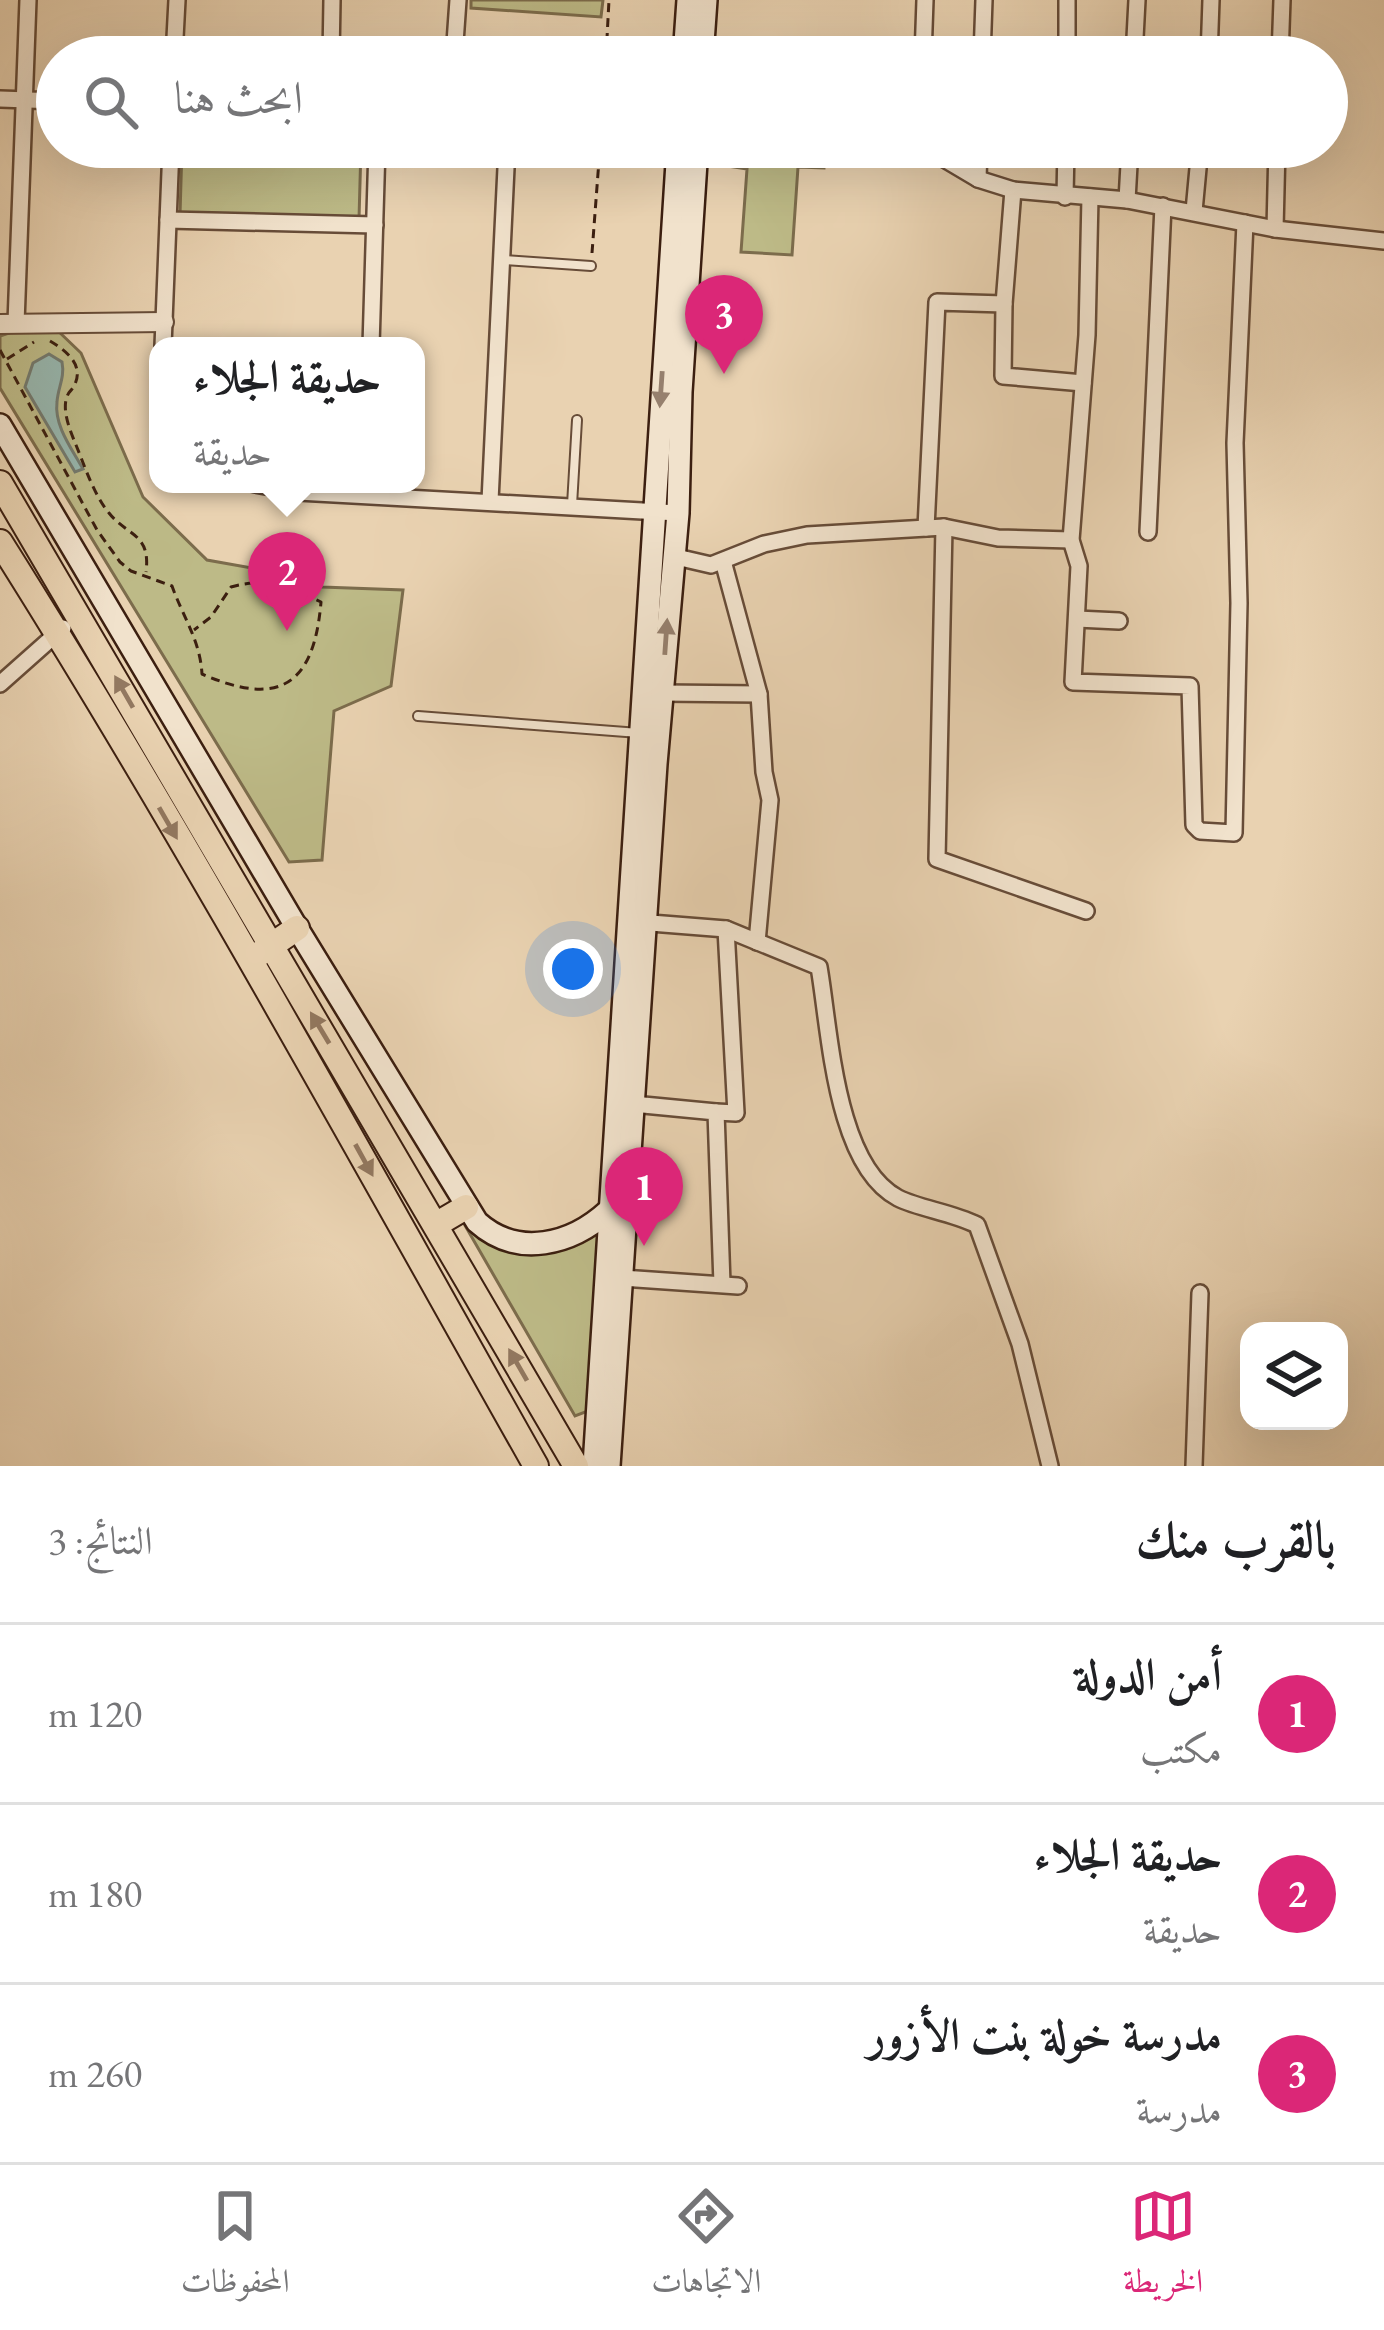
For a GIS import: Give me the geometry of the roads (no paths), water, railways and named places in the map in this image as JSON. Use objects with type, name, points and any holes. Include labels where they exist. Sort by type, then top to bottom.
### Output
[{"type":"main road","points":[[686,36],[688,0]]},
{"type":"main road","points":[[703,36],[706,0]]},
{"type":"main road","points":[[609,1466],[633,1105],[640,733],[677,168]]},
{"type":"main road","points":[[593,1466],[608,1211],[678,513],[696,168]]},
{"type":"main road","points":[[0,425],[466,1208],[494,1235],[532,1243],[580,1234],[608,1211]]},
{"type":"main road","points":[[0,483],[576,1466]]},
{"type":"main road","points":[[0,542],[248,962],[536,1466]]},
{"type":"main road","points":[[248,962],[297,928]]},
{"type":"main road","points":[[437,1223],[466,1208]]},
{"type":"street","points":[[28,0],[26,99],[8,323],[164,322]]},
{"type":"street","points":[[175,36],[177,0]]},
{"type":"street","points":[[331,36],[332,0]]},
{"type":"street","points":[[455,36],[458,0]]},
{"type":"street","points":[[924,36],[925,0]]},
{"type":"street","points":[[983,36],[984,0]]},
{"type":"street","points":[[1066,36],[1067,0]]},
{"type":"street","points":[[1135,36],[1137,0]]},
{"type":"street","points":[[1210,36],[1211,0]]},
{"type":"street","points":[[1281,36],[1282,0]]},
{"type":"street","points":[[0,99],[36,100]]},
{"type":"street","points":[[163,337],[170,168]]},
{"type":"street","points":[[370,337],[376,168]]},
{"type":"street","points":[[490,501],[507,168]]},
{"type":"street","points":[[961,168],[1013,190],[1127,200],[1275,229],[1384,241]]},
{"type":"street","points":[[978,178],[979,168]]},
{"type":"street","points":[[1065,197],[1066,168]]},
{"type":"street","points":[[1127,200],[1129,168]]},
{"type":"street","points":[[1194,211],[1199,168]]},
{"type":"street","points":[[1275,229],[1276,168]]},
{"type":"street","points":[[1013,190],[1004,376],[1083,383]]},
{"type":"street","points":[[1090,197],[1071,539],[1079,566],[1073,682],[1190,686],[1194,825],[1200,831],[1234,832],[1239,604],[1235,443],[1245,223]]},
{"type":"street","points":[[1148,532],[1163,206]]},
{"type":"street","points":[[169,220],[375,225]]},
{"type":"street","points":[[1004,304],[937,302],[937,859],[1086,911]]},
{"type":"street","points":[[406,493],[678,513]]},
{"type":"street","points":[[672,556],[700,565],[807,536],[935,528],[998,538],[1071,539]]},
{"type":"street","points":[[724,561],[759,694],[770,800],[757,942]]},
{"type":"street","points":[[0,684],[79,614]]},
{"type":"street","points":[[1077,619],[1119,622]]},
{"type":"street","points":[[662,693],[759,694]]},
{"type":"street","points":[[637,921],[726,929],[819,967],[828,1049],[859,1160],[899,1198],[950,1211],[977,1225],[1020,1344],[1050,1466]]},
{"type":"street","points":[[633,1105],[736,1113],[726,929]]},
{"type":"street","points":[[622,1278],[729,1285],[716,1112]]},
{"type":"street","points":[[1194,1466],[1200,1292]]},
{"type":"lane","points":[[502,260],[590,266]]},
{"type":"lane","points":[[572,506],[578,420]]},
{"type":"lane","points":[[418,716],[640,733]]},
{"type":"water","points":[[49,354],[62,362],[58,420],[83,469],[75,472],[25,387],[33,363]]},
{"type":"place","name":"مدرسة خولة بنت الأزور","points":[[724,374]]},
{"type":"place","name":"حديقة الجلاء","points":[[287,631]]},
{"type":"place","name":"أمن الدولة","points":[[644,1246]]}]
